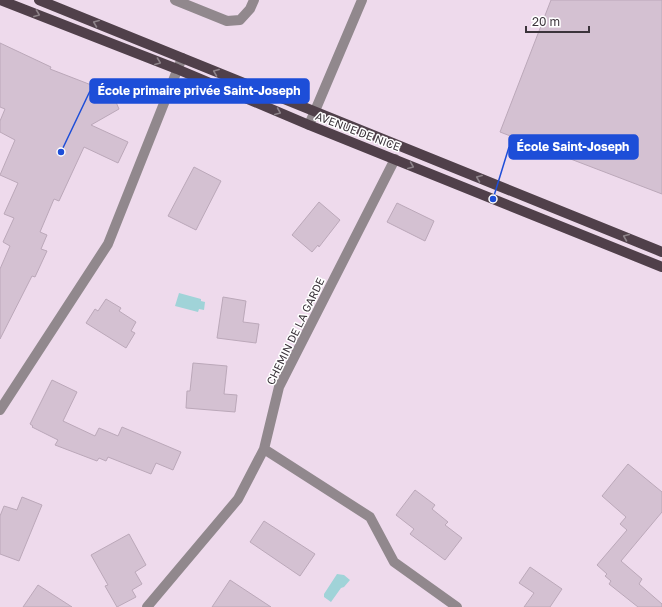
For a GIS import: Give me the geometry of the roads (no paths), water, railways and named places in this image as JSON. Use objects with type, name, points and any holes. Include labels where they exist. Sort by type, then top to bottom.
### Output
[{"type":"main road","name":"AVENUE DE NICE","points":[[0,0],[177,69],[308,125],[662,268]]},
{"type":"main road","name":"AVENUE DE NICE","points":[[40,0],[662,252]]},
{"type":"street","points":[[175,0],[227,21],[240,20],[250,9],[254,0]]},
{"type":"street","points":[[308,125],[362,0]]},
{"type":"street","points":[[0,410],[108,244],[182,58]]},
{"type":"street","name":"CHEMIN DE LA GARDE","points":[[147,607],[238,499],[264,449],[279,387],[395,159]]},
{"type":"street","points":[[264,449],[370,517],[394,562],[457,607]]},
{"type":"place","name":"École primaire privée Saint-Joseph","points":[[61,152]]},
{"type":"place","name":"École Saint-Joseph","points":[[493,199]]}]
